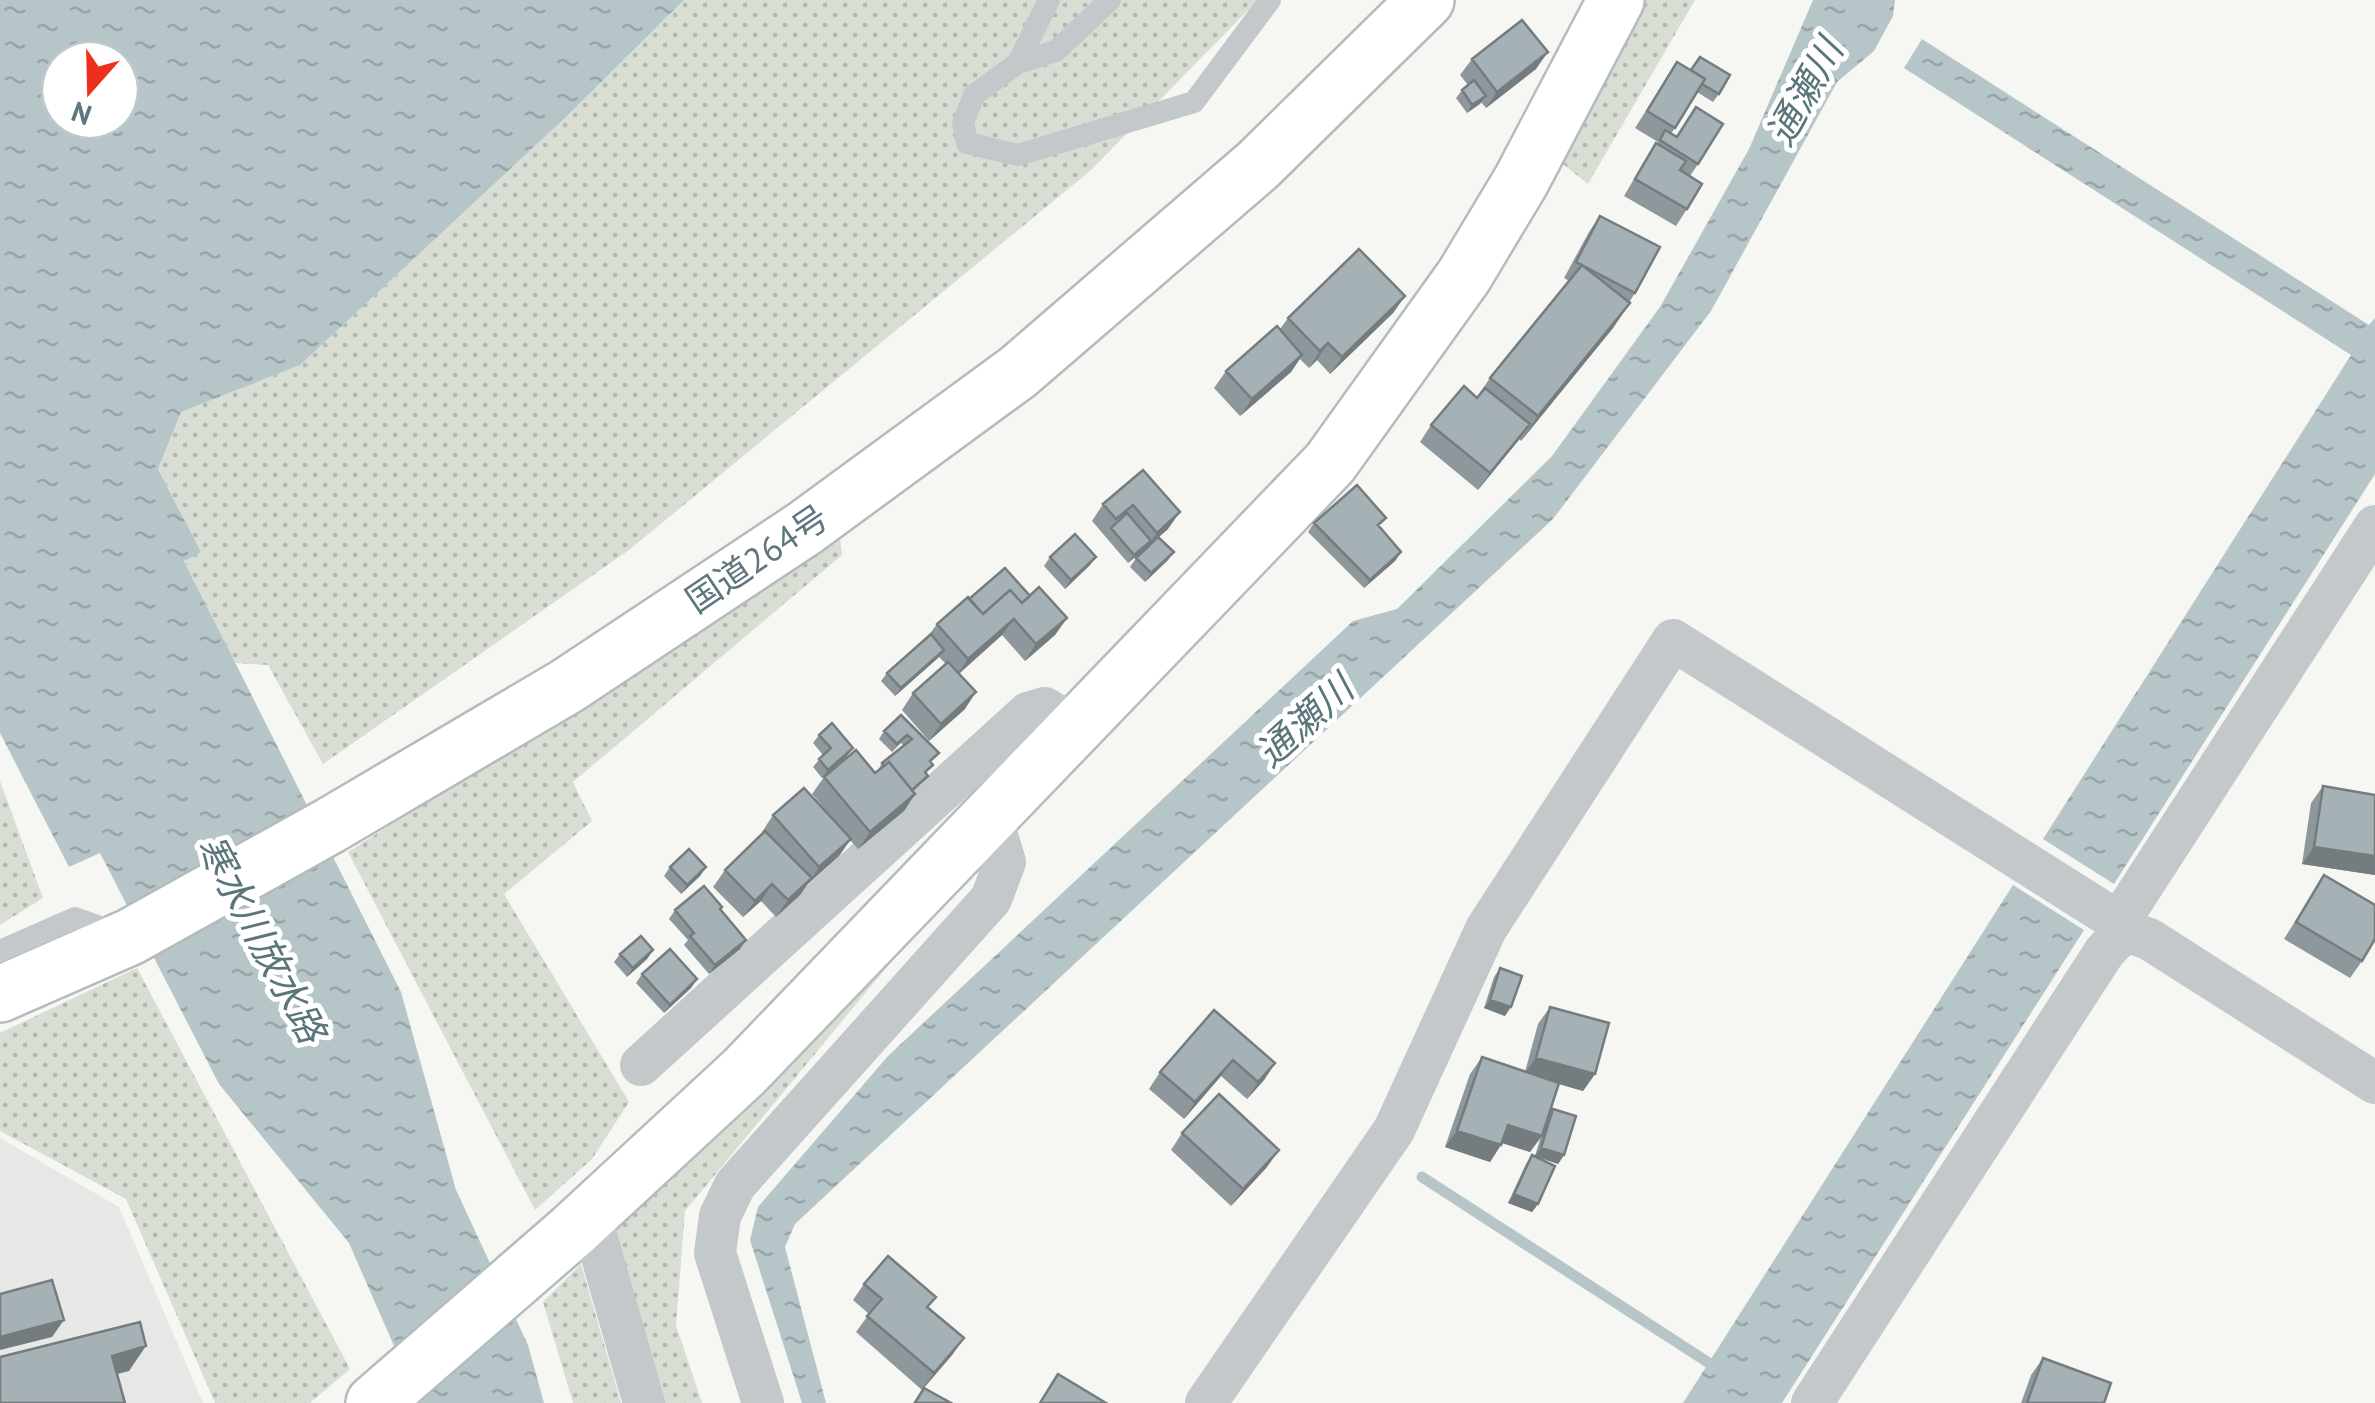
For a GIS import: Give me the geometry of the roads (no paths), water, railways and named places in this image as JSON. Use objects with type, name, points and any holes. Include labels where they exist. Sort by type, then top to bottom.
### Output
[{"type":"main road","name":"国道264号","points":[[0,994],[130,937],[331,825],[567,686],[806,528],[1018,372],[1258,165],[1426,0]]},
{"type":"main road","points":[[374,1403],[581,1223],[744,1072],[1330,463],[1464,276],[1521,182],[1616,0]]},
{"type":"street","points":[[1812,1403],[2104,950],[2125,931],[2128,908],[2375,526]]},
{"type":"street","points":[[1206,1403],[1394,1130],[1486,928],[1672,640],[2111,916],[2125,931],[2149,939],[2375,1083]]},
{"type":"street","points":[[641,1065],[1028,713],[1045,708],[1074,726]]},
{"type":"street","points":[[763,1403],[715,1253],[720,1216],[735,1185],[991,899],[1005,862],[990,813]]},
{"type":"street","points":[[581,1223],[644,1403]]},
{"type":"lane","points":[[1018,63],[1049,0]]},
{"type":"lane","points":[[1110,0],[1056,51],[1018,63],[974,95],[962,123],[967,143],[1018,154],[1194,102],[1270,0]]},
{"type":"lane","points":[[0,951],[76,918],[130,937]]},
{"type":"water","name":"寒水川放水路","points":[[0,0],[684,0],[566,117],[300,365],[181,412],[158,469],[201,552],[184,561],[401,992],[456,1190],[528,1345],[544,1403],[419,1403],[349,1243],[219,1084],[100,853],[69,867],[0,733]]},
{"type":"water","name":"通瀬川","points":[[1813,0],[1895,0],[1893,16],[1874,51],[1837,82],[1711,311],[1553,519],[795,1224],[785,1247],[826,1403],[802,1403],[750,1240],[758,1207],[888,1056],[1353,621],[1397,609],[1552,456],[1660,307],[1749,149]]},
{"type":"water","points":[[1922,39],[2369,325],[2375,318],[2375,474],[2114,884],[2043,839],[2351,355],[1904,68]]},
{"type":"water","points":[[2013,885],[2084,930],[1782,1403],[1683,1403]]},
{"type":"waterway","points":[[1422,1177],[1709,1363]]}]
